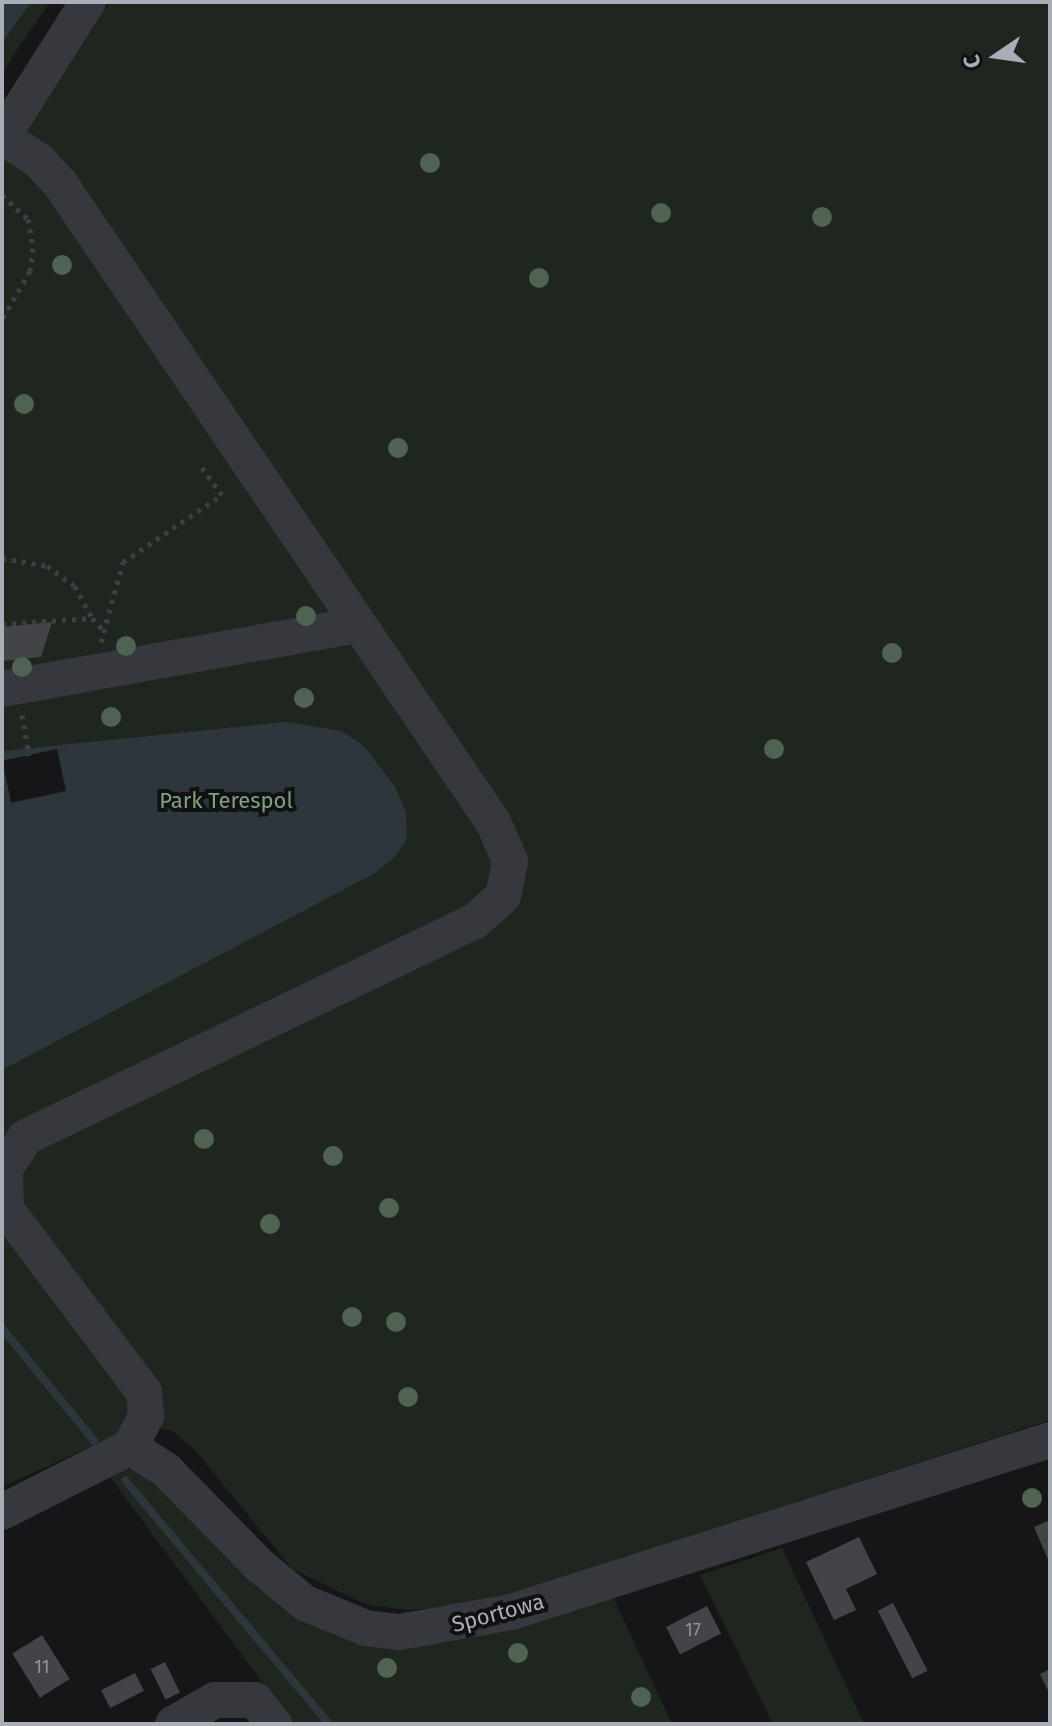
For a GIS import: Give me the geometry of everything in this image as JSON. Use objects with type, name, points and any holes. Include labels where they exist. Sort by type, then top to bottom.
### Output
[{"type":"street","points":[[2,1512],[130,1447],[146,1416],[144,1392],[6,1209],[5,1169],[25,1138],[475,921],[503,896],[510,861],[493,822],[61,185],[38,160],[2,137],[88,2]]},
{"type":"street","points":[[10,688],[358,625]]},
{"type":"street","name":"Sportowa","points":[[130,1447],[166,1470],[259,1565],[305,1603],[366,1628],[400,1632],[511,1612],[1050,1440]]},
{"type":"street","points":[[173,1724],[215,1700],[255,1700],[274,1724]]},
{"type":"path","points":[[2,195],[28,219],[33,248],[30,271],[3,317]]},
{"type":"path","points":[[95,671],[123,562],[222,495],[202,467]]},
{"type":"path","points":[[2,558],[47,566],[75,586],[92,618],[104,631]]},
{"type":"path","points":[[2,624],[92,618]]},
{"type":"path","points":[[10,688],[29,755]]},
{"type":"green space","points":[[2,2],[50,2],[2,72]]},
{"type":"green space","name":"Park Terespol","points":[[110,2],[1050,2],[1050,1420],[526,1589],[465,1605],[411,1610],[367,1605],[292,1569],[195,1450],[172,1431],[140,1424],[2,1487],[2,98],[38,114]]},
{"type":"green space","points":[[122,1467],[138,1467],[387,1644],[439,1644],[613,1597],[672,1724],[293,1724],[110,1477]]},
{"type":"green space","points":[[782,1548],[864,1724],[773,1724],[700,1575]]},
{"type":"shaded area","points":[[2,2],[31,2],[2,42]]},
{"type":"shaded area","points":[[285,722],[342,731],[365,747],[395,787],[406,812],[407,839],[395,857],[375,873],[2,1070],[2,751]]},
{"type":"pier","points":[[57,749],[66,791],[11,803],[2,761]]},
{"type":"building","points":[[52,622],[41,657],[2,661],[2,627]]},
{"type":"building","points":[[1050,1520],[1050,1564],[1034,1527]]},
{"type":"building","points":[[859,1537],[877,1574],[846,1589],[856,1610],[834,1620],[806,1562]]},
{"type":"building","points":[[893,1603],[928,1671],[912,1678],[878,1611]]},
{"type":"building","points":[[707,1606],[721,1634],[680,1655],[666,1627]]},
{"type":"building","points":[[42,1635],[70,1679],[40,1698],[12,1654]]},
{"type":"building","points":[[165,1662],[180,1693],[166,1700],[151,1669]]},
{"type":"building","points":[[1050,1669],[1050,1695],[1040,1674]]},
{"type":"building","points":[[135,1673],[144,1691],[110,1708],[101,1690]]},
{"type":"waterway","points":[[2,1328],[94,1441]]},
{"type":"waterway","points":[[125,1480],[329,1724]]}]
